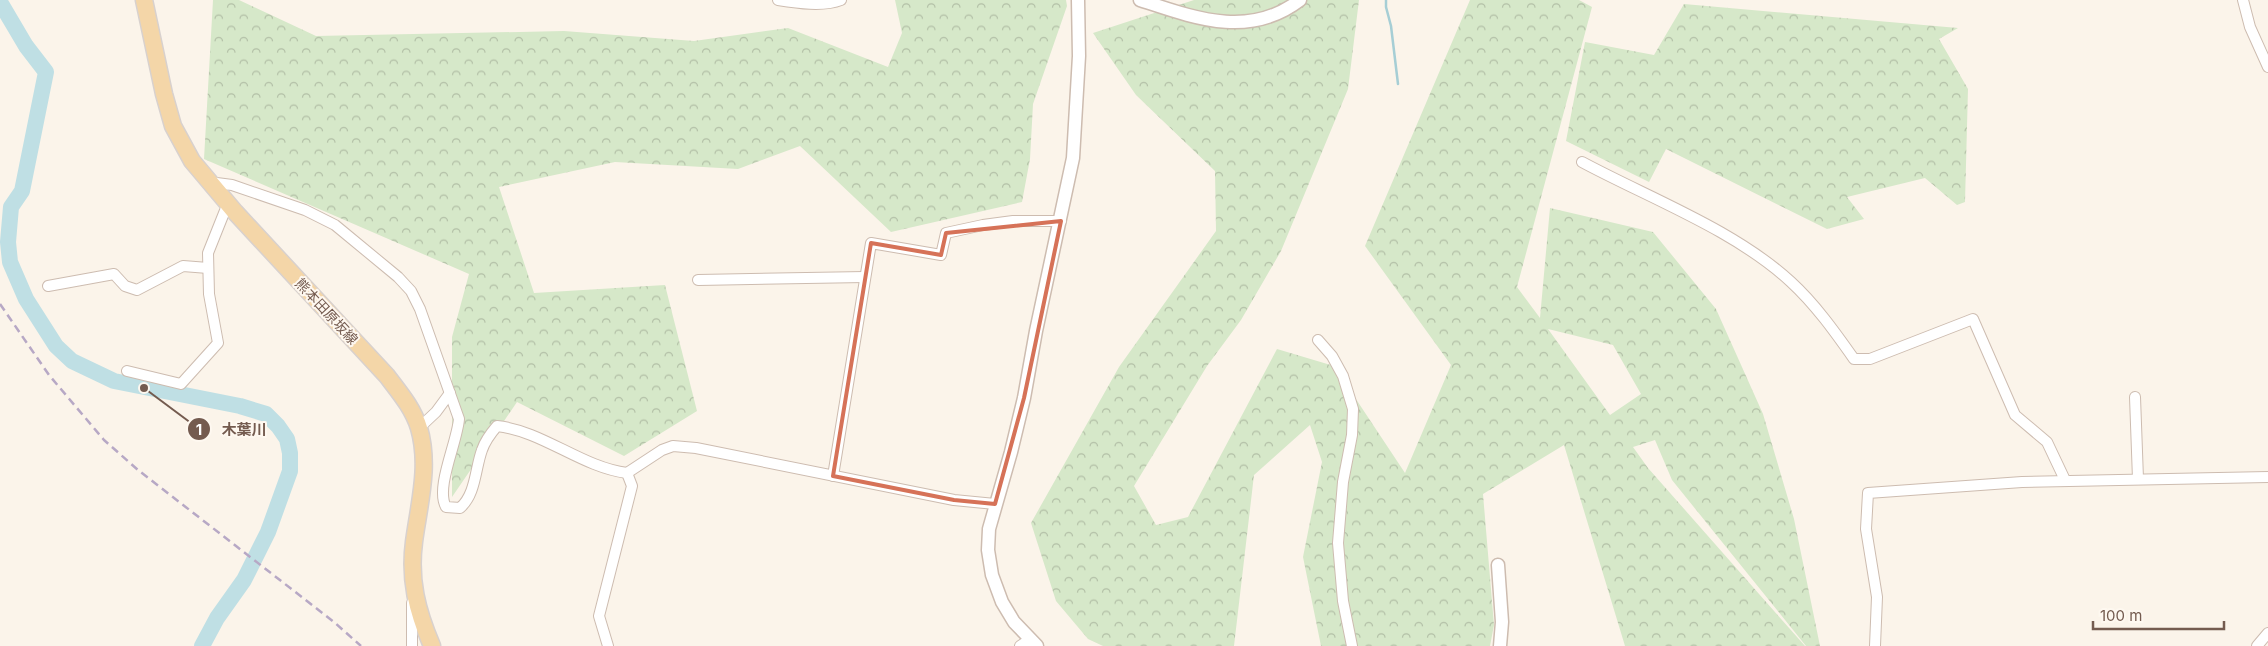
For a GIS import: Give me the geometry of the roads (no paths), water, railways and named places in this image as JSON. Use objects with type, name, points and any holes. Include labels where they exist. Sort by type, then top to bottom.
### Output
[{"type":"main road","name":"熊本田原坂線","points":[[144,0],[164,94],[173,126],[192,161],[208,182],[387,376],[406,400],[418,428],[424,457],[424,480],[414,544],[413,580],[420,618],[432,646]]},
{"type":"street","points":[[778,0],[829,3],[841,0]]},
{"type":"street","points":[[1028,644],[1002,602],[992,575],[988,550],[989,529],[1012,452],[1073,158],[1079,56],[1078,0]]},
{"type":"street","points":[[1140,0],[1182,14],[1212,21],[1240,23],[1269,18],[1283,12],[1300,0]]},
{"type":"street","points":[[2243,0],[2250,27],[2268,67]]},
{"type":"street","points":[[1582,162],[1710,227],[1762,259],[1791,282],[1835,331],[1854,358],[1870,359],[1973,320],[2015,414],[2047,442],[2065,480]]},
{"type":"street","points":[[208,182],[232,185],[305,210],[337,226],[398,277],[411,291],[420,309],[459,419],[458,436],[442,486],[441,499],[446,506],[460,508],[466,504],[474,484],[482,448],[497,426],[515,428],[600,465],[627,474],[632,486],[599,616],[608,646]]},
{"type":"street","points":[[127,371],[181,384],[218,343],[209,294],[208,253],[228,203]]},
{"type":"street","points":[[833,476],[870,243],[941,255],[946,232],[1013,221],[1061,221]]},
{"type":"street","points":[[48,286],[114,274],[125,286],[137,290],[183,266],[208,268]]},
{"type":"street","points":[[698,280],[866,277]]},
{"type":"street","points":[[1318,340],[1332,356],[1343,376],[1353,409],[1352,435],[1343,482],[1338,543],[1343,601],[1352,646]]},
{"type":"street","points":[[418,428],[436,412],[450,393]]},
{"type":"street","points":[[2135,397],[2138,479]]},
{"type":"street","points":[[627,474],[662,450],[673,446],[696,448],[954,500],[995,504]]},
{"type":"street","points":[[1875,646],[1877,597],[1866,529],[1868,493],[2065,480],[2268,477]]},
{"type":"street","points":[[1498,565],[1502,622],[1500,646]]},
{"type":"street","points":[[412,646],[413,580]]},
{"type":"street","points":[[2257,646],[2268,632]]},
{"type":"waterway","points":[[1386,0],[1398,84]]},
{"type":"waterway","points":[[0,2],[26,46],[46,72],[22,191],[11,207],[8,242],[10,262],[26,299],[56,346],[72,361],[114,381],[240,406],[266,414],[287,439],[290,453],[290,471],[268,532],[244,580],[217,618],[202,646]]},
{"type":"railway","points":[[0,304],[49,375],[104,440],[138,470],[334,622],[361,646]]},
{"type":"place","name":"木葉川","points":[[144,388]]}]
